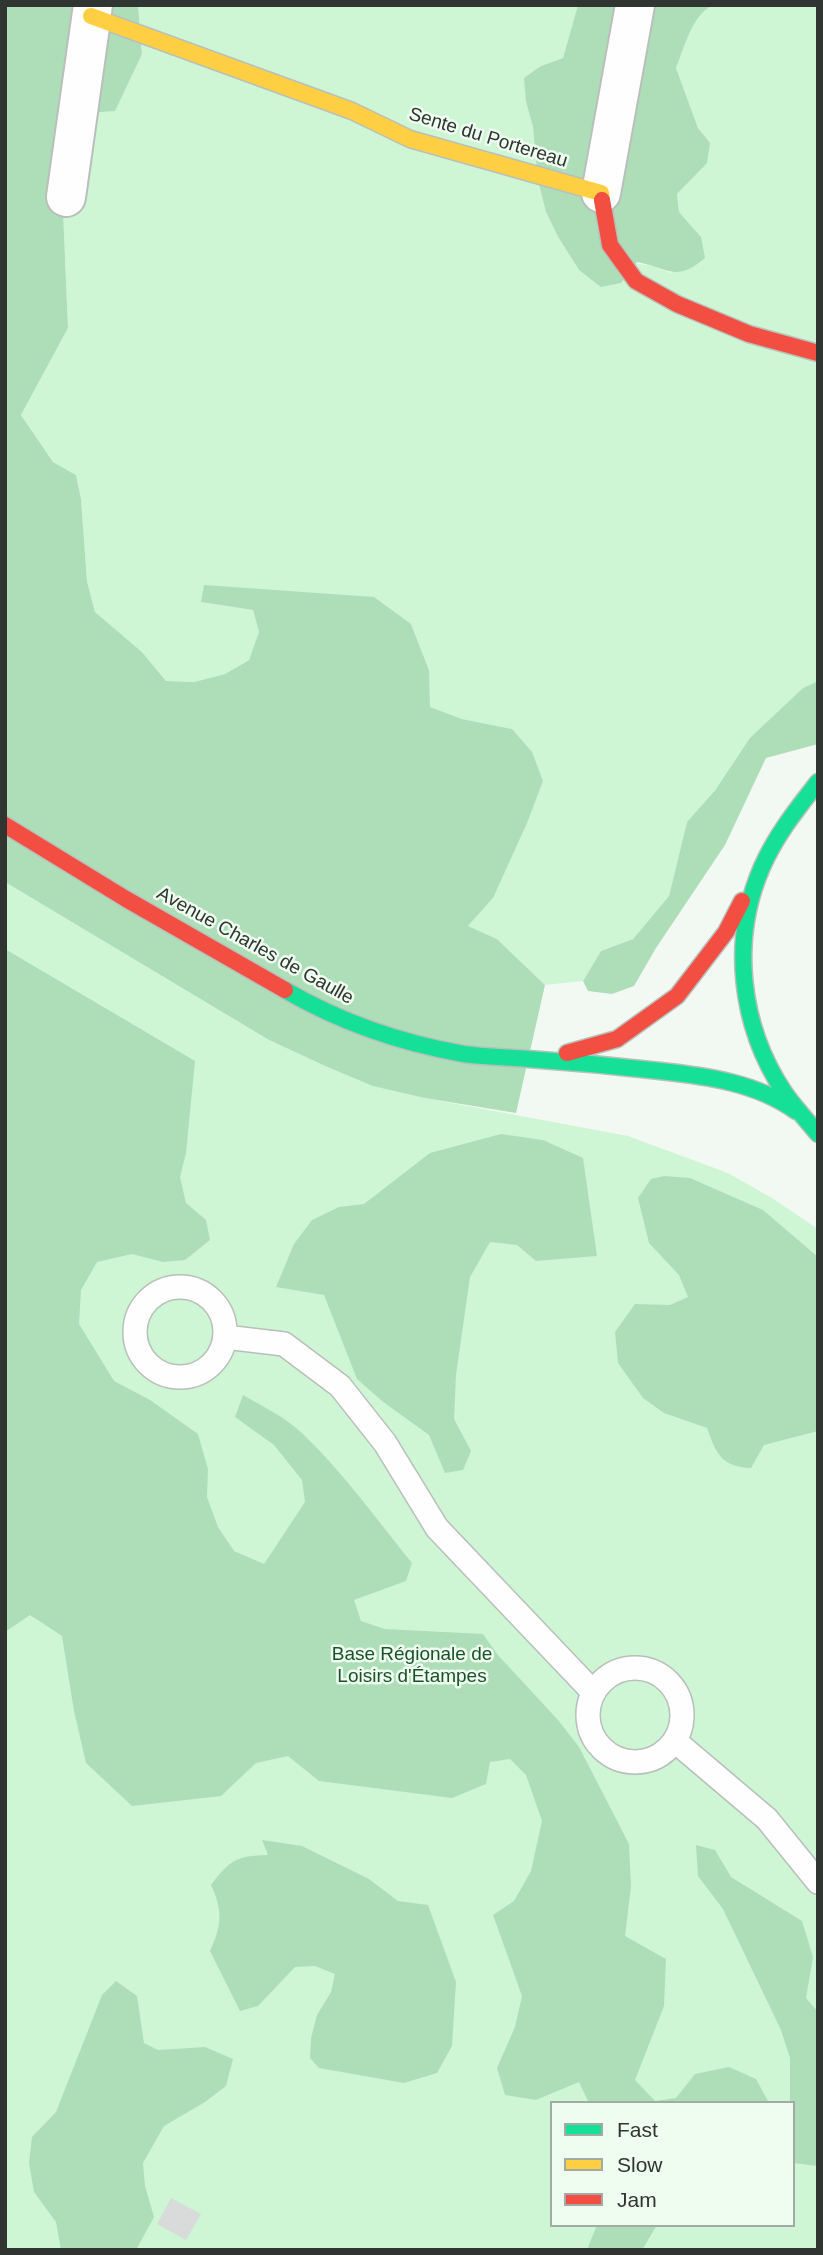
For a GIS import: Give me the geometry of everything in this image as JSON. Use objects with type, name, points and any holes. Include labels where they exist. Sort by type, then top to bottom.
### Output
[{"type":"main road","name":"Sente du Portereau","points":[[92,11],[352,111],[410,139],[601,193]]},
{"type":"main road","points":[[601,193],[610,244],[636,281],[677,304],[750,334],[818,353]]},
{"type":"main road","points":[[818,782],[796,806],[775,837],[758,872],[748,905],[743,940],[743,976],[748,1014],[759,1050],[777,1084],[796,1111],[818,1134]]},
{"type":"main road","name":"Avenue Charles de Gaulle","points":[[5,825],[126,899],[317,1009],[409,1042],[466,1054],[545,1059],[709,1076],[778,1098],[796,1111]]},
{"type":"main road","name":"Avenue Charles de Gaulle","points":[[545,1059],[617,1039],[677,996],[726,932],[758,872]]},
{"type":"street","points":[[601,193],[635,5]]},
{"type":"street","points":[[66,197],[92,11]]},
{"type":"lane","points":[[225,1336],[284,1345],[340,1386],[385,1443],[437,1528],[593,1692]]},
{"type":"lane","points":[[635,1667],[652,1670],[666,1679],[677,1692],[683,1708],[681,1726],[675,1741],[664,1753],[650,1761],[633,1763],[618,1760],[604,1751],[593,1739],[588,1724],[588,1707],[593,1692],[604,1679],[619,1670],[635,1667]]},
{"type":"lane","points":[[675,1741],[767,1819],[818,1882]]},
{"type":"green space","points":[[5,5],[138,5],[142,54],[115,111],[59,115],[68,328],[21,415],[53,462],[76,475],[81,499],[87,581],[95,612],[142,652],[166,681],[194,682],[225,674],[249,660],[259,632],[253,610],[201,602],[204,585],[374,597],[411,624],[429,670],[430,707],[462,719],[512,729],[532,752],[543,781],[493,898],[468,926],[497,939],[545,985],[516,1113],[425,1098],[373,1086],[323,1065],[269,1040],[5,882]]},
{"type":"green space","points":[[138,5],[578,5],[563,58],[541,66],[526,102],[533,127],[546,212],[579,270],[636,264],[671,273],[701,237],[679,212],[677,194],[691,179],[698,128],[676,68],[694,24],[705,10],[713,5],[818,5],[818,681],[803,688],[687,822],[669,896],[633,939],[601,951],[583,981],[545,985],[497,939],[468,926],[493,898],[512,729],[462,719],[429,707],[429,670],[411,624],[202,602],[253,610],[259,632],[250,659],[225,674],[194,682],[166,681],[142,652],[95,612],[87,581],[81,499],[76,475],[53,462],[21,415],[68,328],[59,115],[142,54]]},
{"type":"green space","points":[[578,5],[713,5],[705,10],[694,24],[676,68],[698,128],[710,143],[707,163],[677,194],[679,212],[701,237],[705,258],[687,270],[672,272],[637,262],[621,283],[601,287],[579,270],[546,212],[538,180],[533,127],[526,102],[524,78],[541,66],[563,58]]},
{"type":"green space","points":[[818,681],[818,744],[766,758],[725,845],[656,948],[634,986],[612,994],[588,991],[583,981],[601,951],[633,939],[669,896],[687,822],[716,789],[750,738],[803,688]]},
{"type":"green space","name":"Base Régionale de Loisirs d'Étampes","points":[[5,882],[269,1040],[323,1065],[425,1098],[628,1136],[728,1173],[818,1229],[818,2250],[5,2250]]},
{"type":"green space","points":[[5,949],[195,1061],[186,1153],[180,1177],[186,1203],[206,1220],[210,1240],[185,1260],[163,1262],[132,1254],[97,1262],[81,1290],[79,1324],[114,1381],[150,1400],[198,1434],[208,1469],[207,1497],[218,1527],[234,1551],[264,1564],[305,1502],[302,1480],[274,1445],[235,1417],[243,1395],[296,1428],[318,1449],[412,1563],[406,1581],[354,1600],[361,1621],[385,1629],[483,1634],[497,1654],[558,1720],[579,1747],[629,1844],[631,1886],[625,1936],[666,1959],[664,2006],[635,2080],[655,2101],[588,2101],[579,2082],[536,2100],[505,2095],[497,2068],[515,2027],[522,1996],[493,1915],[514,1901],[531,1871],[542,1821],[526,1775],[510,1759],[490,1762],[486,1784],[452,1798],[319,1781],[288,1756],[256,1763],[221,1796],[132,1806],[86,1763],[74,1711],[62,1636],[30,1615],[5,1632]]},
{"type":"green space","points":[[501,1134],[543,1140],[583,1158],[597,1256],[536,1261],[517,1245],[490,1242],[470,1277],[456,1375],[454,1419],[471,1451],[463,1470],[445,1473],[429,1435],[357,1379],[324,1295],[276,1287],[294,1244],[312,1220],[339,1207],[364,1204],[430,1153]]},
{"type":"green space","points":[[664,1176],[690,1178],[763,1210],[818,1257],[818,1431],[764,1445],[751,1468],[733,1465],[721,1457],[707,1428],[664,1413],[643,1398],[618,1363],[615,1332],[635,1304],[670,1305],[688,1297],[679,1275],[649,1243],[638,1198],[651,1179]]},
{"type":"green space","points":[[262,1840],[302,1846],[369,1879],[398,1901],[428,1905],[456,1982],[452,2046],[437,2073],[404,2083],[319,2068],[310,2058],[311,2038],[317,2015],[331,1992],[335,1974],[315,1966],[295,1967],[258,2006],[240,2011],[210,1951],[220,1918],[211,1885],[223,1870],[235,1861],[268,1855]]},
{"type":"green space","points":[[696,1845],[715,1850],[731,1877],[802,1921],[813,1957],[806,1998],[818,2012],[818,2166],[795,2163],[795,2101],[790,2101],[790,2058],[781,2030],[723,1909],[698,1876]]},
{"type":"green space","points":[[116,1981],[137,1996],[144,2043],[158,2050],[205,2047],[233,2059],[226,2086],[164,2126],[143,2163],[145,2186],[154,2217],[136,2250],[61,2250],[56,2222],[34,2192],[29,2163],[32,2137],[56,2112],[102,1995]]},
{"type":"green space","points":[[729,2067],[756,2079],[768,2101],[655,2101],[676,2098],[695,2074]]},
{"type":"green space","points":[[596,2227],[656,2227],[642,2250],[589,2250]]},
{"type":"building","points":[[171,2198],[201,2214],[186,2240],[157,2224]]},
{"type":"traffic: fast","points":[[818,782],[780,833],[762,867],[752,895],[743,953],[749,1011],[769,1066],[784,1092],[818,1134]]},
{"type":"traffic: fast","points":[[285,990],[327,1012],[372,1030],[440,1049],[472,1055],[610,1066],[713,1078],[748,1087],[781,1101],[796,1111]]},
{"type":"traffic: slow","points":[[91,16],[352,111],[410,139],[601,193],[602,200]]},
{"type":"traffic: jam","points":[[602,200],[610,245],[636,281],[677,304],[749,334],[818,353]]},
{"type":"traffic: jam","points":[[5,825],[126,899],[285,990]]},
{"type":"traffic: jam","points":[[567,1053],[617,1039],[677,996],[726,932],[742,901]]}]
